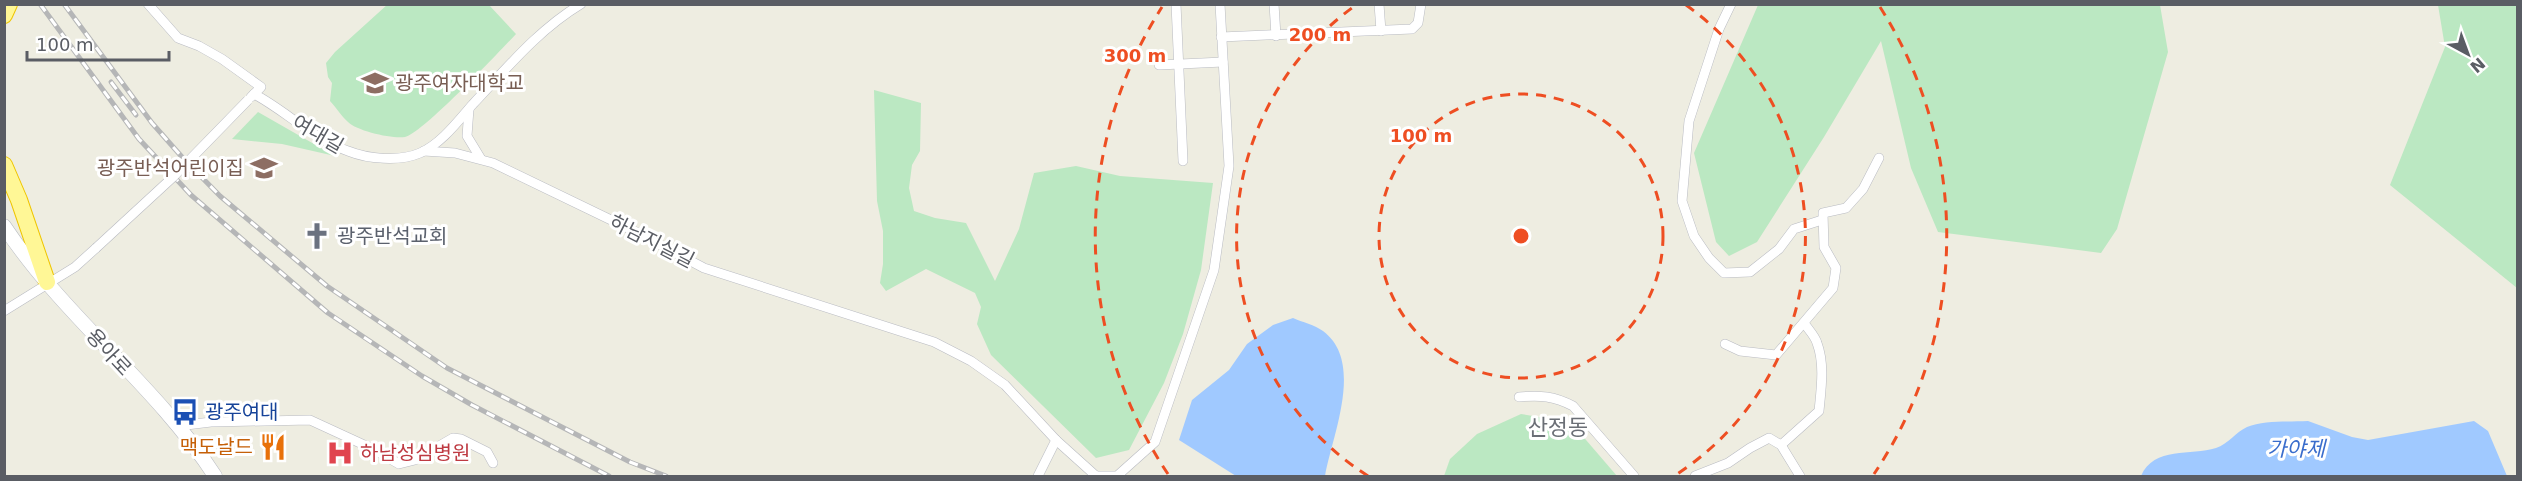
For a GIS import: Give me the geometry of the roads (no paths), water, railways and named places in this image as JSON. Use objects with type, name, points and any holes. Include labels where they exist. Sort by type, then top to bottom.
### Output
[{"type":"highway","points":[[4,15],[9,4]]},
{"type":"highway","points":[[4,165],[19,200],[47,282]]},
{"type":"main road","name":"용아로","points":[[4,226],[24,256],[178,426],[215,477]]},
{"type":"street","name":"여대길","points":[[148,4],[178,38],[199,46],[222,59],[254,94],[314,134],[345,151],[391,158],[405,157],[424,151],[445,134],[528,45],[580,4]]},
{"type":"street","points":[[1176,4],[1183,162]]},
{"type":"street","points":[[1097,477],[1117,476],[1155,442],[1214,270],[1228,166],[1220,4]]},
{"type":"street","points":[[1274,4],[1276,36]]},
{"type":"street","points":[[1379,4],[1381,31]]},
{"type":"street","points":[[1221,37],[1412,29],[1418,23],[1421,4]]},
{"type":"street","points":[[1731,4],[1719,29],[1689,121],[1682,201],[1694,236],[1709,258],[1724,273],[1750,272],[1779,249],[1794,229],[1822,220]]},
{"type":"street","points":[[1159,65],[1223,62]]},
{"type":"street","points":[[4,311],[47,282],[75,267],[172,178],[254,94]]},
{"type":"street","points":[[469,109],[467,136],[481,159]]},
{"type":"street","name":"하남지실길","points":[[424,151],[455,153],[493,163],[638,233],[704,268],[934,342],[971,361],[1005,385],[1056,440],[1097,477]]},
{"type":"street","points":[[1725,344],[1740,351],[1776,355],[1833,288],[1836,268],[1824,247],[1823,213],[1846,208],[1863,189],[1879,158]]},
{"type":"street","points":[[1781,445],[1819,411],[1822,377],[1817,342],[1804,323]]},
{"type":"street","points":[[1519,397],[1543,395],[1573,406],[1634,477]]},
{"type":"street","points":[[178,426],[211,422],[305,419],[373,448],[399,465],[415,460],[453,438],[461,439],[487,452],[493,463]]},
{"type":"street","points":[[1695,477],[1728,463],[1750,447],[1769,438],[1781,445],[1800,477]]},
{"type":"street","points":[[1038,477],[1056,440]]},
{"type":"water","points":[[1293,318],[1323,331],[1335,344],[1342,361],[1344,380],[1339,421],[1325,476],[1236,476],[1179,440],[1192,400],[1229,370],[1247,344],[1273,325]]},
{"type":"water","name":"가야제","points":[[2308,421],[2352,437],[2368,440],[2474,421],[2488,431],[2507,476],[2141,476],[2155,460],[2174,454],[2216,448],[2247,427],[2269,422]]},
{"type":"railway","points":[[40,4],[139,139],[191,195],[328,313],[422,376],[472,405],[609,476]]},
{"type":"railway","points":[[64,4],[152,123],[182,157],[220,196],[327,286],[447,368],[630,462],[666,476]]},
{"type":"railway","points":[[111,82],[136,115]]},
{"type":"place","name":"광주여자대학교","points":[[375,83]]},
{"type":"place","name":"광주반석어린이집","points":[[264,168]]},
{"type":"place","name":"광주반석교회","points":[[317,236]]},
{"type":"place","name":"광주여대","points":[[185,412]]},
{"type":"place","name":"맥도날드","points":[[273,447]]},
{"type":"place","name":"하남성심병원","points":[[340,453]]},
{"type":"district","name":"산정동","points":[[1558,427]]}]
